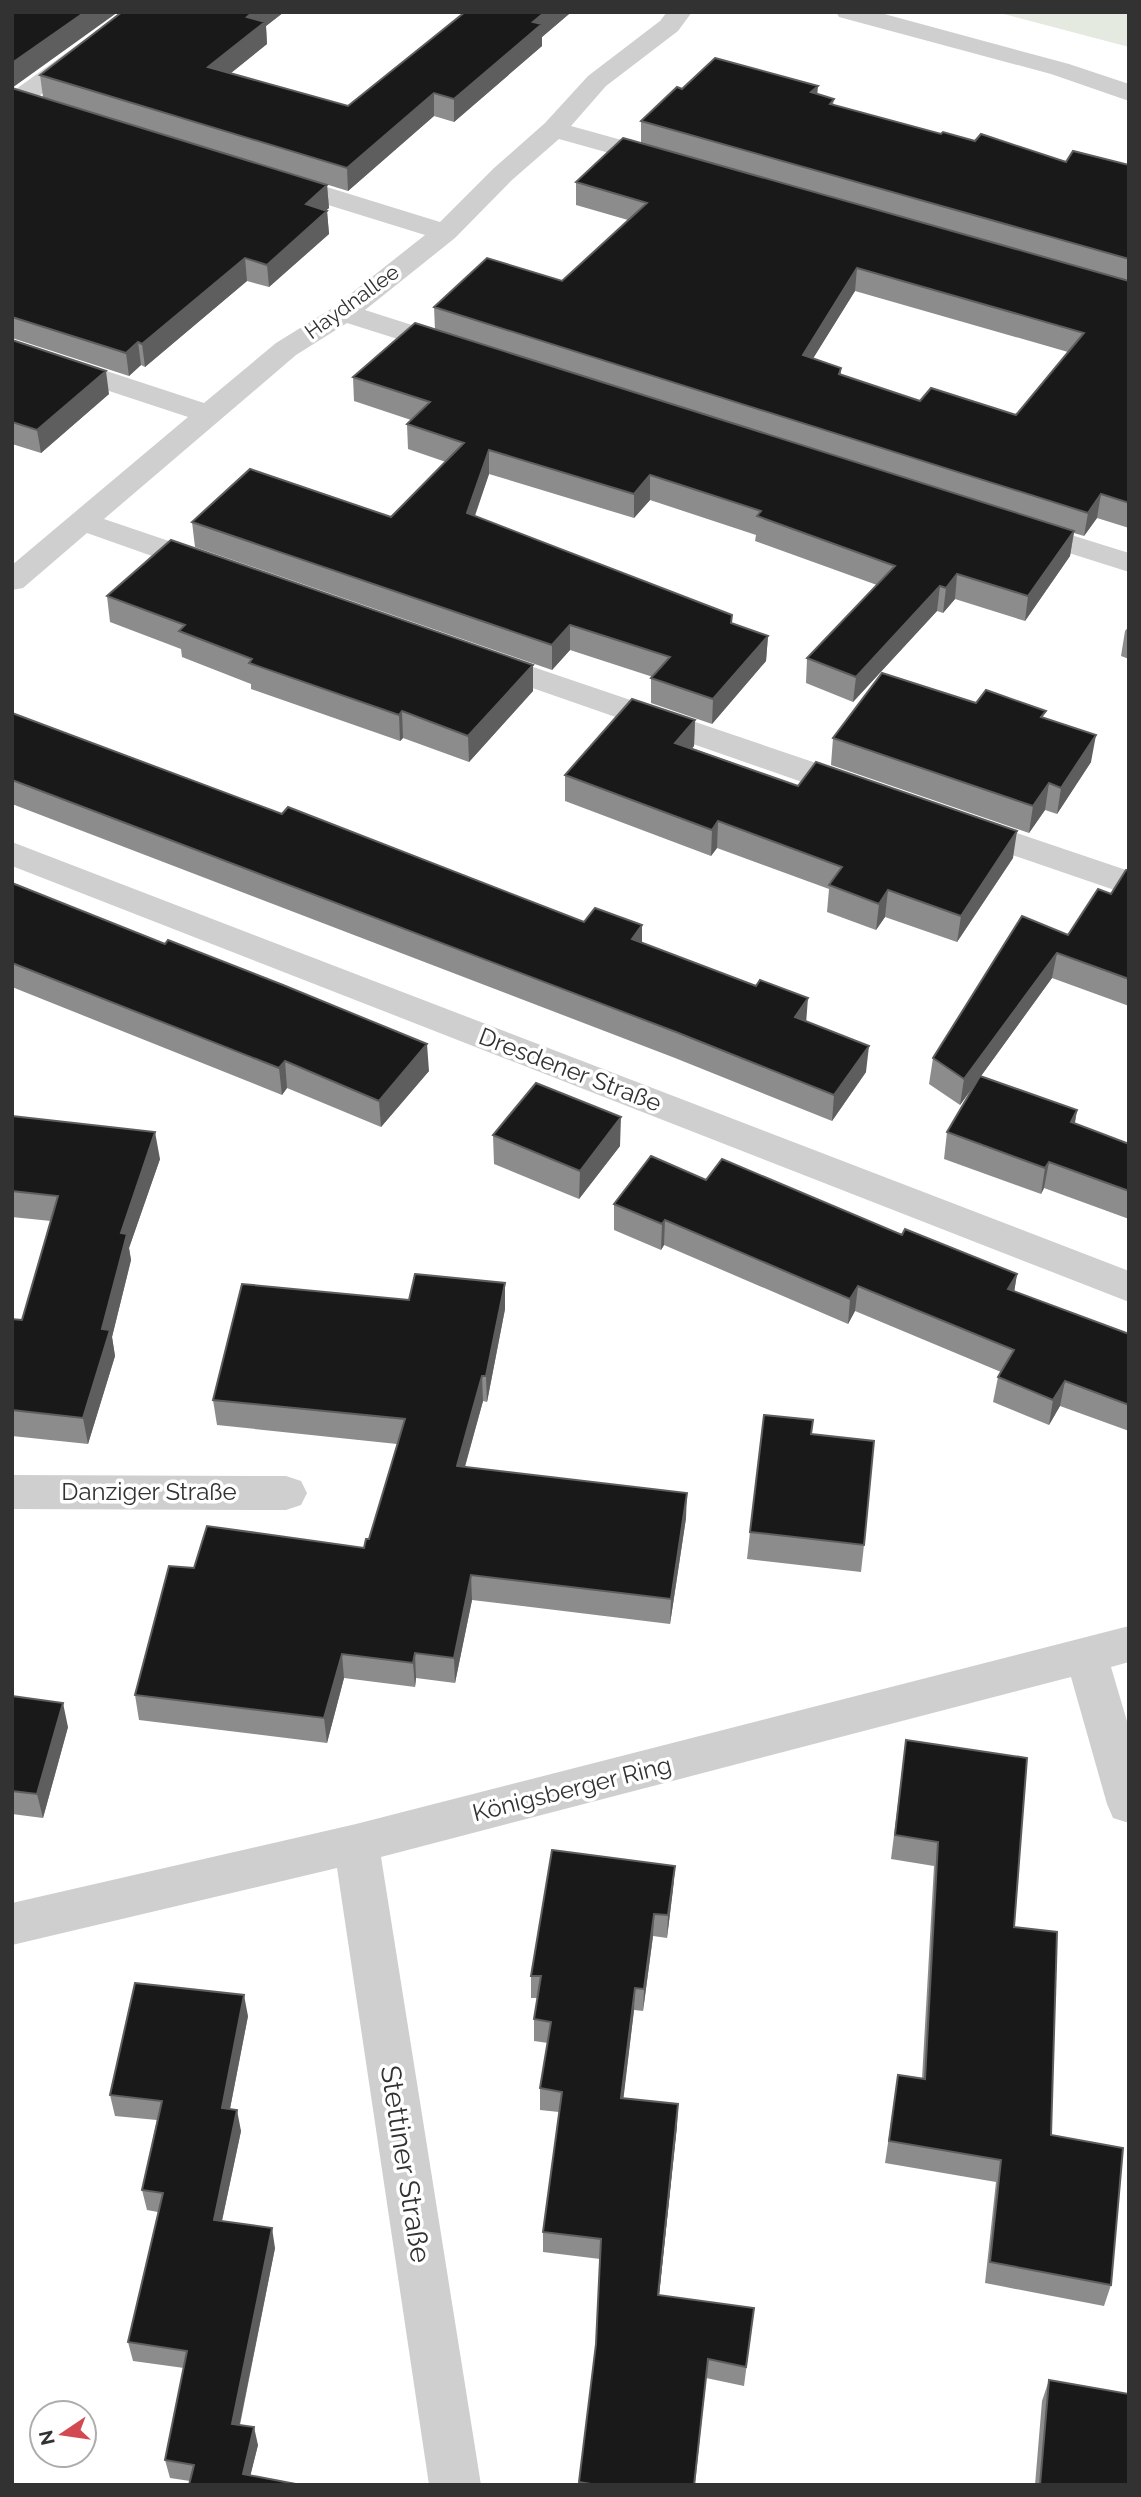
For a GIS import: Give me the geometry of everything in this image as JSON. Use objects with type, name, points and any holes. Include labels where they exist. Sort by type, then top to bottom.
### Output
[{"type":"street","points":[[15,99],[139,12]]},
{"type":"street","name":"Haydnallee","points":[[12,581],[286,349],[344,313],[445,232],[503,174],[554,129],[597,81],[669,26],[680,12]]},
{"type":"street","points":[[848,12],[1060,69],[1129,93]]},
{"type":"street","points":[[1060,69],[1129,80]]},
{"type":"street","points":[[15,99],[45,108]]},
{"type":"street","points":[[554,129],[688,168]]},
{"type":"street","points":[[258,174],[445,232]]},
{"type":"street","points":[[344,313],[477,355]]},
{"type":"street","points":[[12,349],[208,414]]},
{"type":"street","points":[[996,521],[1129,563]]},
{"type":"street","points":[[84,522],[243,577]]},
{"type":"street","points":[[454,650],[891,800]]},
{"type":"street","points":[[944,819],[1129,883]]},
{"type":"street","name":"Dresdener Straße","points":[[12,853],[1129,1287]]},
{"type":"street","name":"Danziger Straße","points":[[12,1492],[286,1493]]},
{"type":"street","name":"Königsberger Ring","points":[[12,1924],[356,1844],[1129,1644]]},
{"type":"street","points":[[1086,1656],[1129,1804]]},
{"type":"street","name":"Stettiner Straße","points":[[356,1844],[455,2485]]},
{"type":"shaded area","points":[[996,12],[1129,12],[1129,47]]},
{"type":"building","points":[[12,12],[85,12],[12,63]]},
{"type":"building","points":[[122,12],[253,12],[247,17],[265,22],[208,67],[348,106],[465,12],[545,12],[533,22],[542,24],[454,99],[434,93],[347,168],[40,75]]},
{"type":"building","points":[[715,58],[818,86],[811,92],[834,99],[830,104],[941,134],[943,132],[975,141],[981,134],[1066,162],[1073,151],[1129,165],[1129,259],[641,121],[677,87],[682,89]]},
{"type":"building","points":[[12,88],[327,185],[306,204],[327,211],[267,265],[245,258],[142,344],[138,342],[126,353],[12,317]]},
{"type":"building","points":[[623,138],[1129,281],[1129,503],[1101,494],[1088,513],[434,307],[487,258],[562,281],[647,203],[576,182]],"holes":[[[857,268],[1084,333],[1016,415],[931,388],[920,401],[839,374],[841,368],[803,355]]]},
{"type":"building","points":[[415,323],[1074,531],[1028,596],[957,574],[946,588],[940,586],[856,677],[807,658],[895,566],[757,516],[761,511],[650,475],[634,494],[489,450],[467,513],[732,615],[731,623],[768,636],[713,699],[651,678],[670,657],[570,625],[552,645],[192,522],[250,469],[391,517],[464,443],[407,424],[430,402],[353,377]]},
{"type":"building","points":[[12,340],[106,371],[37,430],[12,422]]},
{"type":"building","points":[[171,540],[533,665],[468,736],[402,711],[399,715],[249,663],[252,659],[179,631],[185,625],[107,596]]},
{"type":"building","points":[[882,673],[976,703],[986,690],[1046,711],[1041,717],[1096,735],[1061,788],[1049,783],[1033,806],[833,738]]},
{"type":"building","points":[[632,699],[695,720],[675,743],[798,786],[816,762],[1017,831],[961,916],[888,890],[879,904],[829,885],[842,867],[718,821],[712,830],[565,775]]},
{"type":"building","points":[[12,713],[282,814],[288,807],[584,922],[595,908],[642,925],[632,939],[756,986],[760,980],[808,998],[795,1017],[869,1046],[834,1095],[676,1032],[12,780]]},
{"type":"building","points":[[1126,870],[1129,870],[1129,979],[1057,953],[964,1079],[933,1058],[1022,916],[1068,935],[1098,889],[1111,894]]},
{"type":"building","points":[[12,883],[165,944],[168,940],[427,1044],[379,1101],[285,1061],[279,1068],[12,963]]},
{"type":"building","points":[[980,1076],[1077,1110],[1071,1122],[1129,1144],[1129,1191],[1049,1162],[1045,1168],[947,1132]]},
{"type":"building","points":[[536,1083],[621,1117],[580,1171],[493,1135]]},
{"type":"building","points":[[12,1116],[155,1132],[121,1233],[127,1234],[102,1329],[110,1330],[83,1418],[12,1410],[12,1319],[22,1320],[58,1196],[12,1191]]},
{"type":"building","points":[[651,1156],[706,1180],[722,1159],[902,1235],[905,1229],[1017,1274],[1008,1289],[1129,1334],[1129,1405],[1065,1381],[1053,1400],[998,1377],[1014,1350],[858,1286],[850,1299],[665,1220],[662,1224],[614,1204]]},
{"type":"building","points":[[415,1274],[505,1283],[486,1376],[482,1376],[457,1466],[687,1493],[671,1599],[471,1575],[454,1658],[415,1653],[413,1663],[342,1654],[324,1718],[135,1695],[169,1566],[194,1568],[207,1526],[364,1548],[405,1419],[213,1400],[242,1284],[409,1300]]},
{"type":"building","points":[[764,1415],[813,1420],[811,1434],[874,1441],[864,1545],[750,1532]]},
{"type":"building","points":[[12,1696],[63,1703],[37,1794],[12,1791]]},
{"type":"building","points":[[906,1740],[1027,1758],[1014,1927],[1057,1932],[1051,2135],[1123,2148],[1111,2285],[990,2262],[1001,2160],[889,2141],[898,2075],[925,2079],[938,1842],[895,1835]]},
{"type":"building","points":[[552,1850],[675,1866],[668,1915],[654,1914],[644,1989],[635,1988],[621,2098],[678,2104],[658,2295],[754,2308],[746,2367],[708,2359],[694,2485],[597,2485],[579,2482],[596,2344],[601,2239],[543,2232],[562,2092],[540,2088],[551,2022],[534,2019],[541,1976],[531,1976]]},
{"type":"building","points":[[135,1983],[244,1995],[222,2108],[237,2110],[214,2220],[272,2228],[232,2424],[254,2427],[243,2474],[301,2485],[189,2485],[194,2465],[165,2460],[187,2351],[128,2342],[163,2193],[142,2190],[162,2101],[110,2095]]},
{"type":"building","points":[[1049,2380],[1129,2394],[1129,2485],[1040,2485]]}]
